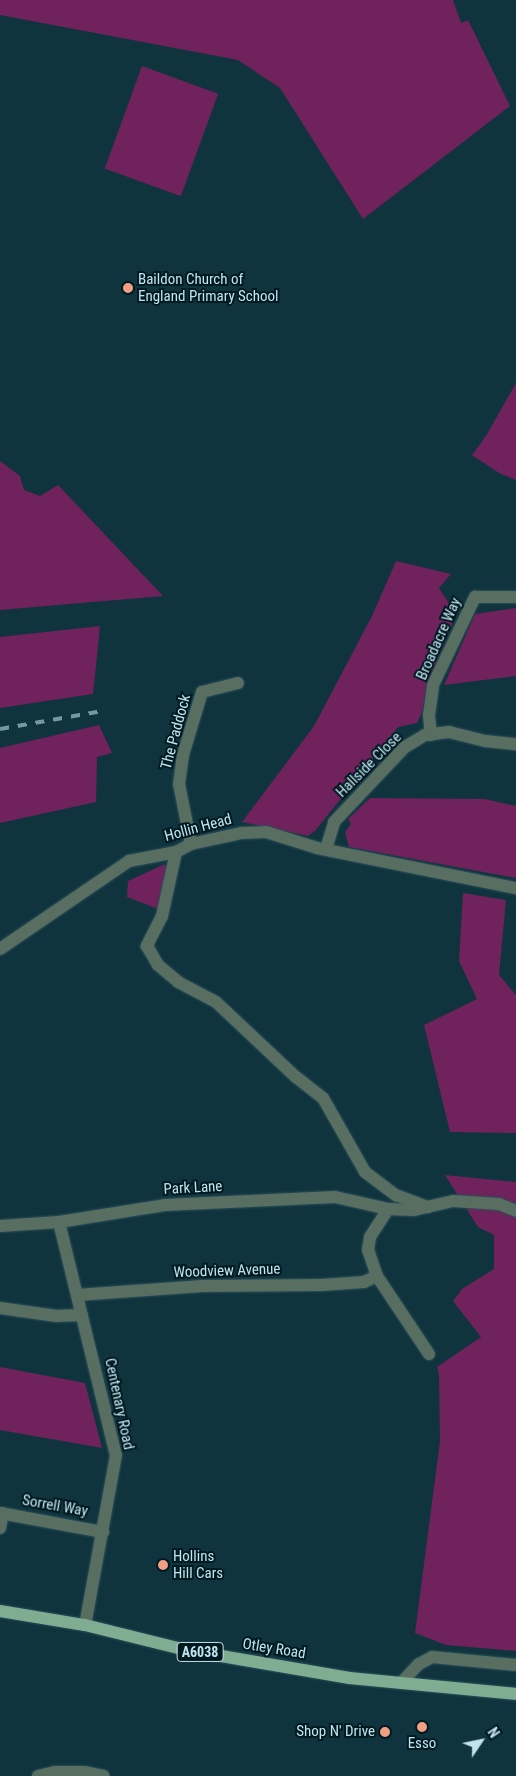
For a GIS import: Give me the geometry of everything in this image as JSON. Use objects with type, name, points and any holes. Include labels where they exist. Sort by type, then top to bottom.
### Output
[{"type":"main road","name":"Otley Road","points":[[0,1611],[85,1625],[223,1657],[350,1678],[516,1694]]},
{"type":"street","name":"Broadacre Way","points":[[432,735],[429,715],[433,684],[476,597],[516,597]]},
{"type":"street","name":"The Paddock","points":[[191,844],[179,784],[186,746],[202,692],[238,683]]},
{"type":"street","name":"Hallside Close","points":[[326,849],[334,822],[405,747],[425,736],[449,732],[485,741],[516,744]]},
{"type":"street","name":"Hollin Head","points":[[0,949],[129,861],[176,852],[191,844],[241,833],[266,832],[326,849],[516,888]]},
{"type":"street","points":[[176,852],[162,916],[147,946],[158,965],[178,982],[216,1002],[296,1077],[323,1098],[365,1172],[396,1196],[428,1207]]},
{"type":"street","name":"Park Lane","points":[[0,1226],[59,1222],[165,1205],[336,1197],[399,1211],[453,1201],[499,1204],[516,1211]]},
{"type":"street","points":[[388,1209],[370,1237],[368,1250],[377,1276],[429,1354]]},
{"type":"street","name":"Centenary Road","points":[[59,1222],[116,1455],[85,1625]]},
{"type":"street","name":"Woodview Avenue","points":[[77,1295],[203,1286],[322,1285],[364,1282],[377,1276]]},
{"type":"street","points":[[0,1308],[56,1316],[82,1314]]},
{"type":"street","points":[[0,1528],[2,1513]]},
{"type":"street","name":"Sorrell Way","points":[[2,1513],[103,1532]]},
{"type":"street","points":[[401,1683],[419,1664],[432,1658],[516,1665]]},
{"type":"street","points":[[38,1776],[55,1772],[85,1772],[104,1776]]},
{"type":"shaded area","points":[[0,0],[453,0],[461,23],[468,20],[510,106],[363,219],[280,88],[238,60],[0,15]]},
{"type":"shaded area","points":[[142,66],[218,94],[181,196],[105,168]]},
{"type":"shaded area","points":[[516,383],[516,480],[499,473],[472,455],[486,436]]},
{"type":"shaded area","points":[[0,461],[20,476],[24,490],[40,496],[58,485],[163,596],[0,610]]},
{"type":"shaded area","points":[[396,561],[451,574],[439,588],[456,614],[428,682],[422,712],[417,723],[398,727],[315,831],[308,836],[242,822],[314,726],[372,616]]},
{"type":"shaded area","points":[[516,608],[516,676],[444,685],[475,614]]},
{"type":"shaded area","points":[[100,626],[93,694],[0,708],[0,637]]},
{"type":"shaded area","points":[[99,725],[112,753],[97,757],[96,802],[0,823],[0,748]]},
{"type":"shaded area","points":[[370,798],[485,799],[516,806],[516,878],[349,847],[345,832],[351,824],[348,819]]},
{"type":"shaded area","points":[[165,864],[167,874],[158,909],[127,897],[128,881]]},
{"type":"shaded area","points":[[463,893],[506,900],[499,975],[516,995],[516,1133],[450,1132],[424,1025],[477,999],[459,961]]},
{"type":"shaded area","points":[[445,1175],[516,1182],[516,1651],[446,1645],[415,1633],[440,1441],[439,1374],[437,1367],[481,1337],[453,1301],[462,1289],[494,1269],[494,1235],[478,1227]]},
{"type":"shaded area","points":[[0,1367],[85,1383],[102,1448],[0,1430]]},
{"type":"railway","points":[[0,729],[102,711]]},
{"type":"place","name":"Baildon Church of England Primary School","points":[[128,288]]},
{"type":"place","name":"Hollins Hill Cars","points":[[163,1565]]},
{"type":"place","name":"Esso","points":[[422,1727]]},
{"type":"place","name":"Shop N' Drive","points":[[385,1732]]}]
